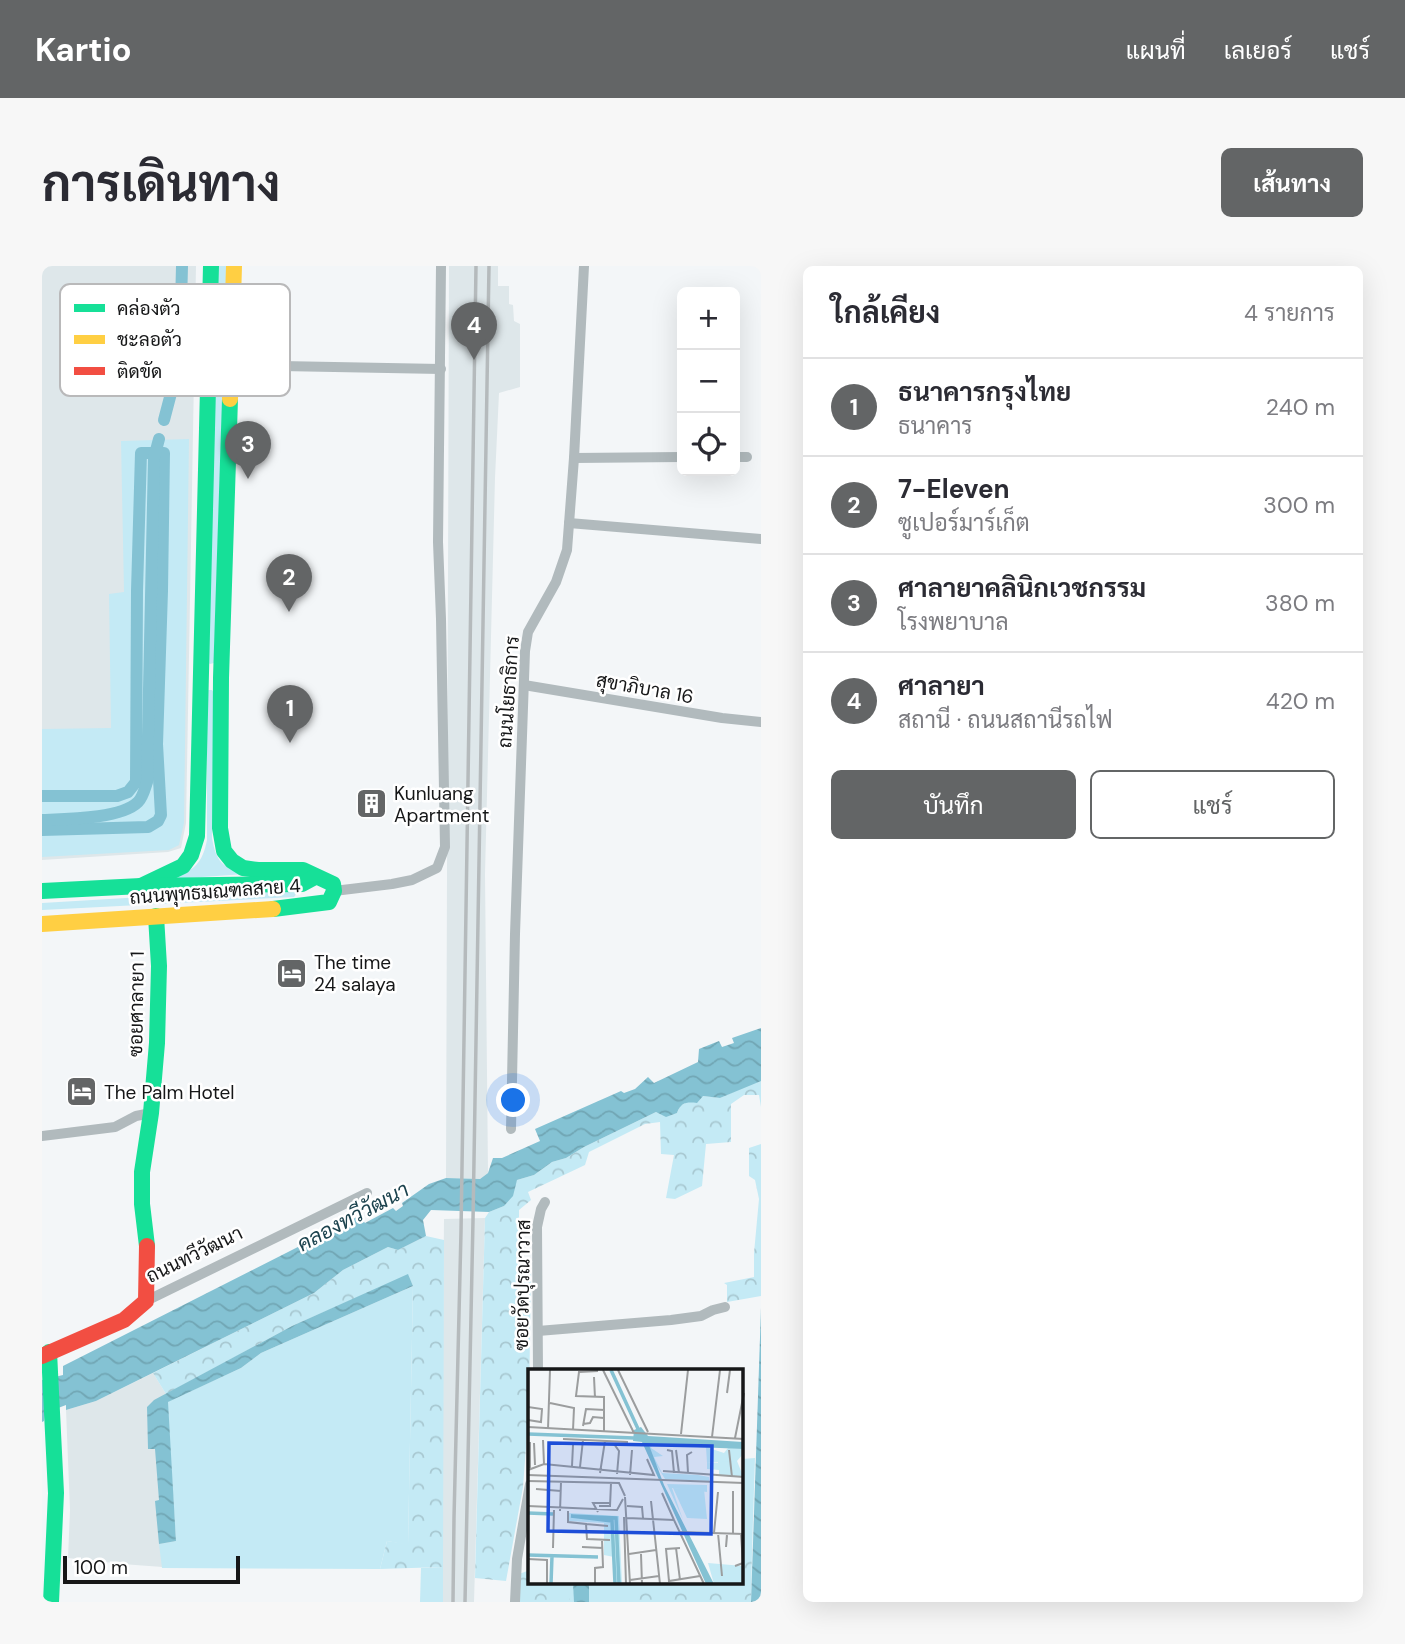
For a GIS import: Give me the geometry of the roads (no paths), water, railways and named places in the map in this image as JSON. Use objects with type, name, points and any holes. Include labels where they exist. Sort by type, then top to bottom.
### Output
[{"type":"main road","points":[[211,266],[211,284]]},
{"type":"main road","points":[[233,284],[234,266]]},
{"type":"main road","points":[[141,886],[183,866],[191,855],[197,836],[208,396]]},
{"type":"main road","points":[[229,396],[221,678],[220,828],[224,851],[232,862],[243,868],[303,870],[315,877]]},
{"type":"main road","points":[[200,678],[221,678]]},
{"type":"main road","name":"ถนนพุทธมณฑลสาย 4","points":[[42,891],[141,886],[302,884],[315,877],[333,884],[334,891],[329,902],[318,904],[42,924]]},
{"type":"main road","name":"ซอยศาลายา 1","points":[[146,1301],[148,1247],[142,1204],[142,1172],[151,1114],[159,1010],[156,916]]},
{"type":"main road","name":"ถนนทวีวัฒนา","points":[[47,1358],[124,1320],[146,1301]]},
{"type":"main road","points":[[47,1358],[54,1429],[55,1537],[51,1602]]},
{"type":"street","points":[[334,891],[412,880],[437,868],[445,847],[438,542],[442,266]]},
{"type":"street","name":"ถนนโยธาธิการ","points":[[511,1129],[517,848],[527,632],[556,582],[567,550],[584,266]]},
{"type":"street","points":[[290,366],[441,369]]},
{"type":"street","points":[[574,458],[677,457]]},
{"type":"street","points":[[740,457],[747,457]]},
{"type":"street","points":[[569,523],[761,539]]},
{"type":"street","name":"สุขาภิบาล 16","points":[[524,685],[761,722]]},
{"type":"street","points":[[42,1136],[116,1127],[136,1116],[151,1114]]},
{"type":"street","name":"ถนนทวีวัฒนา","points":[[146,1301],[367,1193]]},
{"type":"street","name":"ซอยวัดปุรณาวาส","points":[[538,1369],[537,1227],[545,1202]]},
{"type":"street","points":[[538,1331],[671,1320],[701,1316],[725,1307]]},
{"type":"street","points":[[514,1602],[517,1559],[528,1496]]},
{"type":"water","points":[[761,1028],[761,1081],[720,1098],[703,1096],[697,1103],[685,1104],[677,1113],[666,1117],[656,1112],[566,1158],[552,1162],[534,1175],[517,1180],[513,1196],[504,1206],[489,1212],[431,1210],[423,1220],[426,1236],[398,1250],[388,1247],[343,1270],[314,1293],[96,1401],[66,1410],[66,1405],[45,1413],[42,1422],[42,1380],[63,1375],[63,1366],[359,1216],[365,1223],[393,1208],[396,1211],[403,1206],[402,1203],[429,1184],[446,1178],[480,1179],[488,1173],[493,1158],[502,1158],[540,1141],[535,1129],[621,1091],[624,1093],[635,1089],[648,1077],[654,1083],[698,1062],[699,1049],[719,1041],[722,1047],[734,1043],[732,1038]]},
{"type":"water","points":[[408,1274],[413,1286],[261,1353],[241,1368],[168,1402],[176,1541],[159,1544],[155,1501],[159,1500],[155,1449],[148,1449],[147,1407],[154,1400],[292,1326]]},
{"type":"water","points":[[761,1308],[761,1602],[751,1602]]},
{"type":"water","points":[[573,1584],[589,1584],[589,1602],[574,1602]]},
{"type":"waterway","points":[[182,266],[182,284]]},
{"type":"waterway","points":[[164,420],[170,396]]},
{"type":"waterway","points":[[42,820],[93,817],[119,812],[138,802],[147,782],[154,458],[159,439]]},
{"type":"waterway","points":[[42,796],[117,796],[128,792],[136,782],[141,453],[164,453],[157,744],[161,815],[158,821],[148,827],[42,830]]},
{"type":"railway","points":[[453,1602],[476,266]]},
{"type":"railway","points":[[465,1602],[489,266]]},
{"type":"place","name":"ศาลายา","points":[[474,360]]},
{"type":"place","name":"ศาลายาคลินิกเวชกรรม","points":[[248,479]]},
{"type":"place","name":"7-Eleven","points":[[289,612]]},
{"type":"place","name":"ธนาคารกรุงไทย","points":[[290,743]]},
{"type":"place","name":"Kunluang Apartment","points":[[371,804]]},
{"type":"place","name":"The time 24 salaya","points":[[291,973]]},
{"type":"place","name":"The Palm Hotel","points":[[81,1092]]},
{"type":"water label","name":"คลองทวีวัฒนา","points":[[353,1217]]}]
